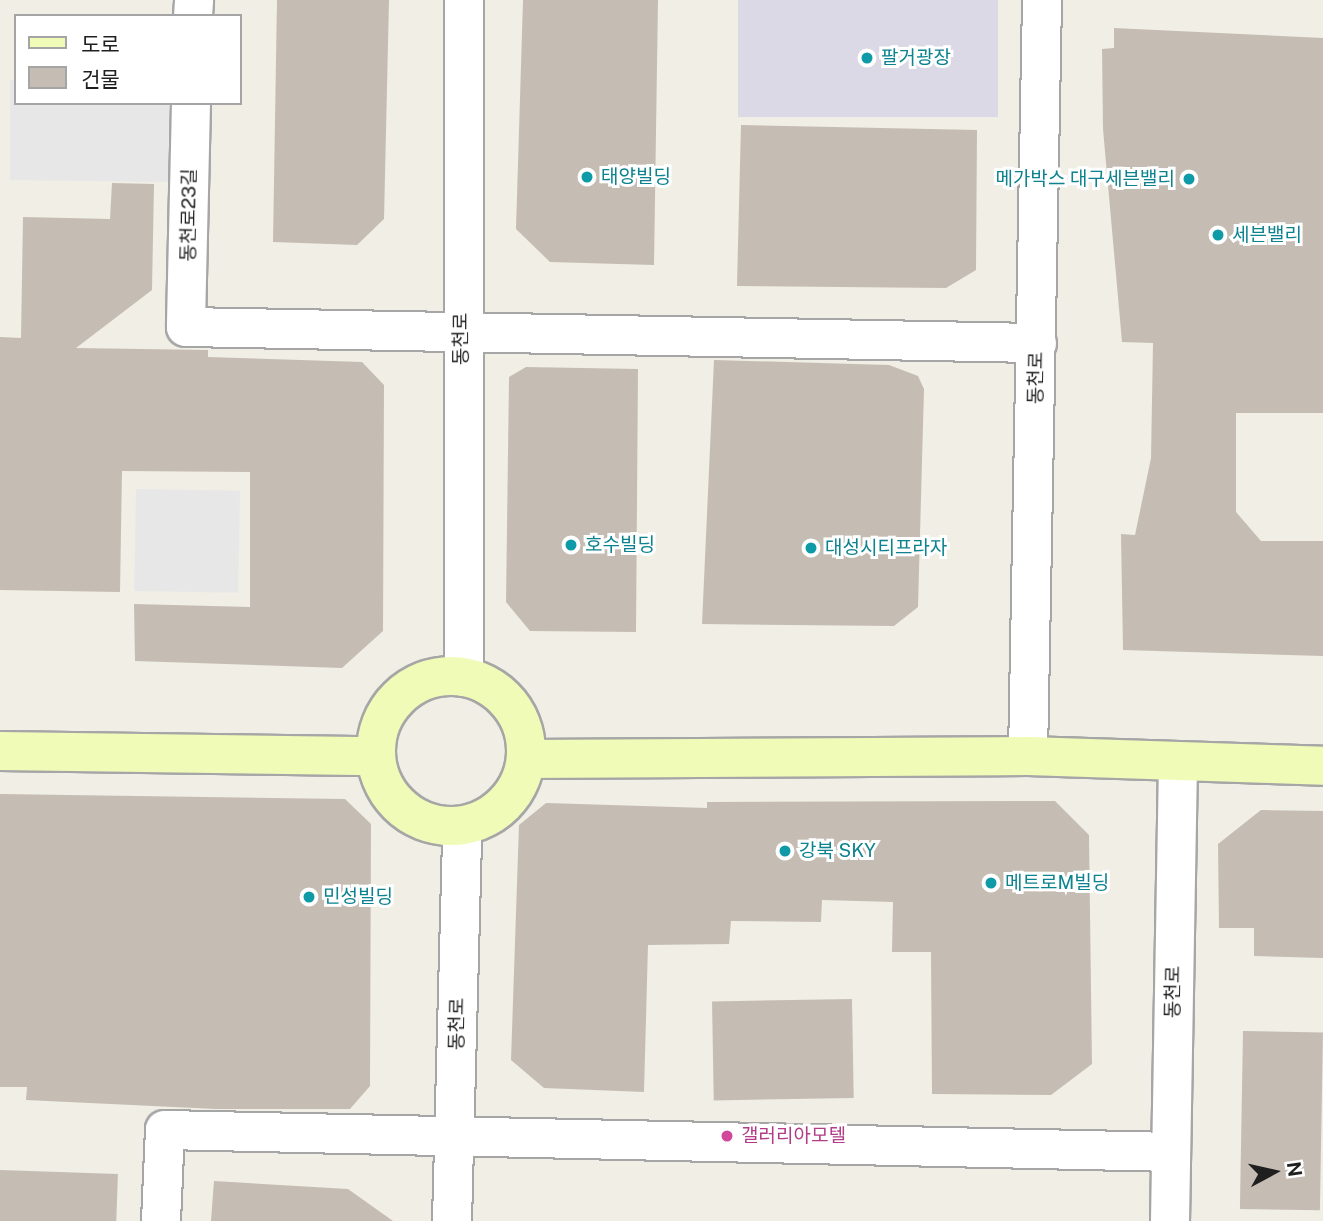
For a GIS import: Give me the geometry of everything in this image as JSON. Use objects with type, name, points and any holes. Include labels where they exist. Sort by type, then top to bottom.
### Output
[{"type":"street","name":"동천로","points":[[464,0],[460,333],[464,677]]},
{"type":"street","name":"동천로","points":[[1028,756],[1042,0]]},
{"type":"street","name":"동천로23길","points":[[191,105],[187,327],[460,333]]},
{"type":"street","points":[[460,333],[1037,343]]},
{"type":"street","points":[[464,677],[498,692],[515,710],[527,759],[506,804],[462,827],[437,826],[404,809],[380,780],[375,756],[378,731],[405,690],[428,678],[464,677]]},
{"type":"street","points":[[0,751],[375,756]]},
{"type":"street","points":[[527,759],[1028,756],[1323,766]]},
{"type":"street","name":"동천로","points":[[1170,1221],[1178,762]]},
{"type":"street","name":"동천로","points":[[453,1221],[462,827]]},
{"type":"street","points":[[161,1221],[165,1130],[1171,1152]]},
{"type":"shaded area","name":"팔거광장","points":[[738,0],[998,0],[998,117],[738,117]]},
{"type":"shaded area","points":[[10,80],[14,80],[14,105],[169,105],[168,182],[10,180]]},
{"type":"shaded area","points":[[136,489],[240,491],[238,593],[134,591]]},
{"type":"building","points":[[277,0],[389,0],[384,219],[357,245],[273,242]]},
{"type":"building","points":[[523,0],[658,0],[654,265],[550,262],[516,229]]},
{"type":"building","name":"세븐밸리","points":[[1114,28],[1323,38],[1323,413],[1236,413],[1236,512],[1261,541],[1323,541],[1323,656],[1123,650],[1121,534],[1135,535],[1151,458],[1153,343],[1122,342],[1103,129],[1102,49],[1114,48]]},
{"type":"building","points":[[741,125],[977,130],[976,270],[946,288],[737,286]]},
{"type":"building","points":[[112,183],[154,184],[152,290],[76,348],[208,350],[208,357],[362,362],[384,385],[383,631],[342,668],[135,661],[134,604],[250,607],[250,472],[122,471],[120,592],[0,590],[0,337],[21,338],[23,217],[110,219]]},
{"type":"building","points":[[714,360],[889,365],[918,376],[924,389],[918,607],[894,626],[702,624]]},
{"type":"building","points":[[526,367],[638,369],[636,632],[530,631],[506,602],[509,377]]},
{"type":"building","points":[[0,794],[345,799],[371,824],[370,1086],[350,1109],[216,1109],[26,1100],[27,1087],[0,1087]]},
{"type":"building","points":[[1055,801],[1089,835],[1092,1064],[1051,1095],[932,1094],[931,952],[892,952],[893,902],[822,900],[821,922],[731,921],[729,944],[648,945],[644,1092],[544,1088],[511,1060],[519,825],[546,803],[707,808],[707,802]]},
{"type":"building","points":[[1261,810],[1323,811],[1323,958],[1254,956],[1254,928],[1219,928],[1218,844]]},
{"type":"building","name":"갤러리아모텔","points":[[852,999],[854,1098],[714,1100],[712,1001]]},
{"type":"building","points":[[1243,1031],[1323,1032],[1320,1210],[1240,1209]]},
{"type":"building","points":[[0,1170],[118,1174],[116,1221],[0,1221]]},
{"type":"building","points":[[214,1181],[348,1189],[393,1221],[211,1221]]},
{"type":"place","name":"팔거광장","points":[[867,58]]},
{"type":"place","name":"태양빌딩","points":[[587,177]]},
{"type":"place","name":"메가박스 대구세븐밸리","points":[[1189,179]]},
{"type":"place","name":"세븐밸리","points":[[1218,235]]},
{"type":"place","name":"호수빌딩","points":[[571,545]]},
{"type":"place","name":"대성시티프라자","points":[[811,548]]},
{"type":"place","name":"강북 SKY","points":[[785,851]]},
{"type":"place","name":"메트로M빌딩","points":[[991,883]]},
{"type":"place","name":"민성빌딩","points":[[309,897]]},
{"type":"place","name":"갤러리아모텔","points":[[727,1136]]}]
